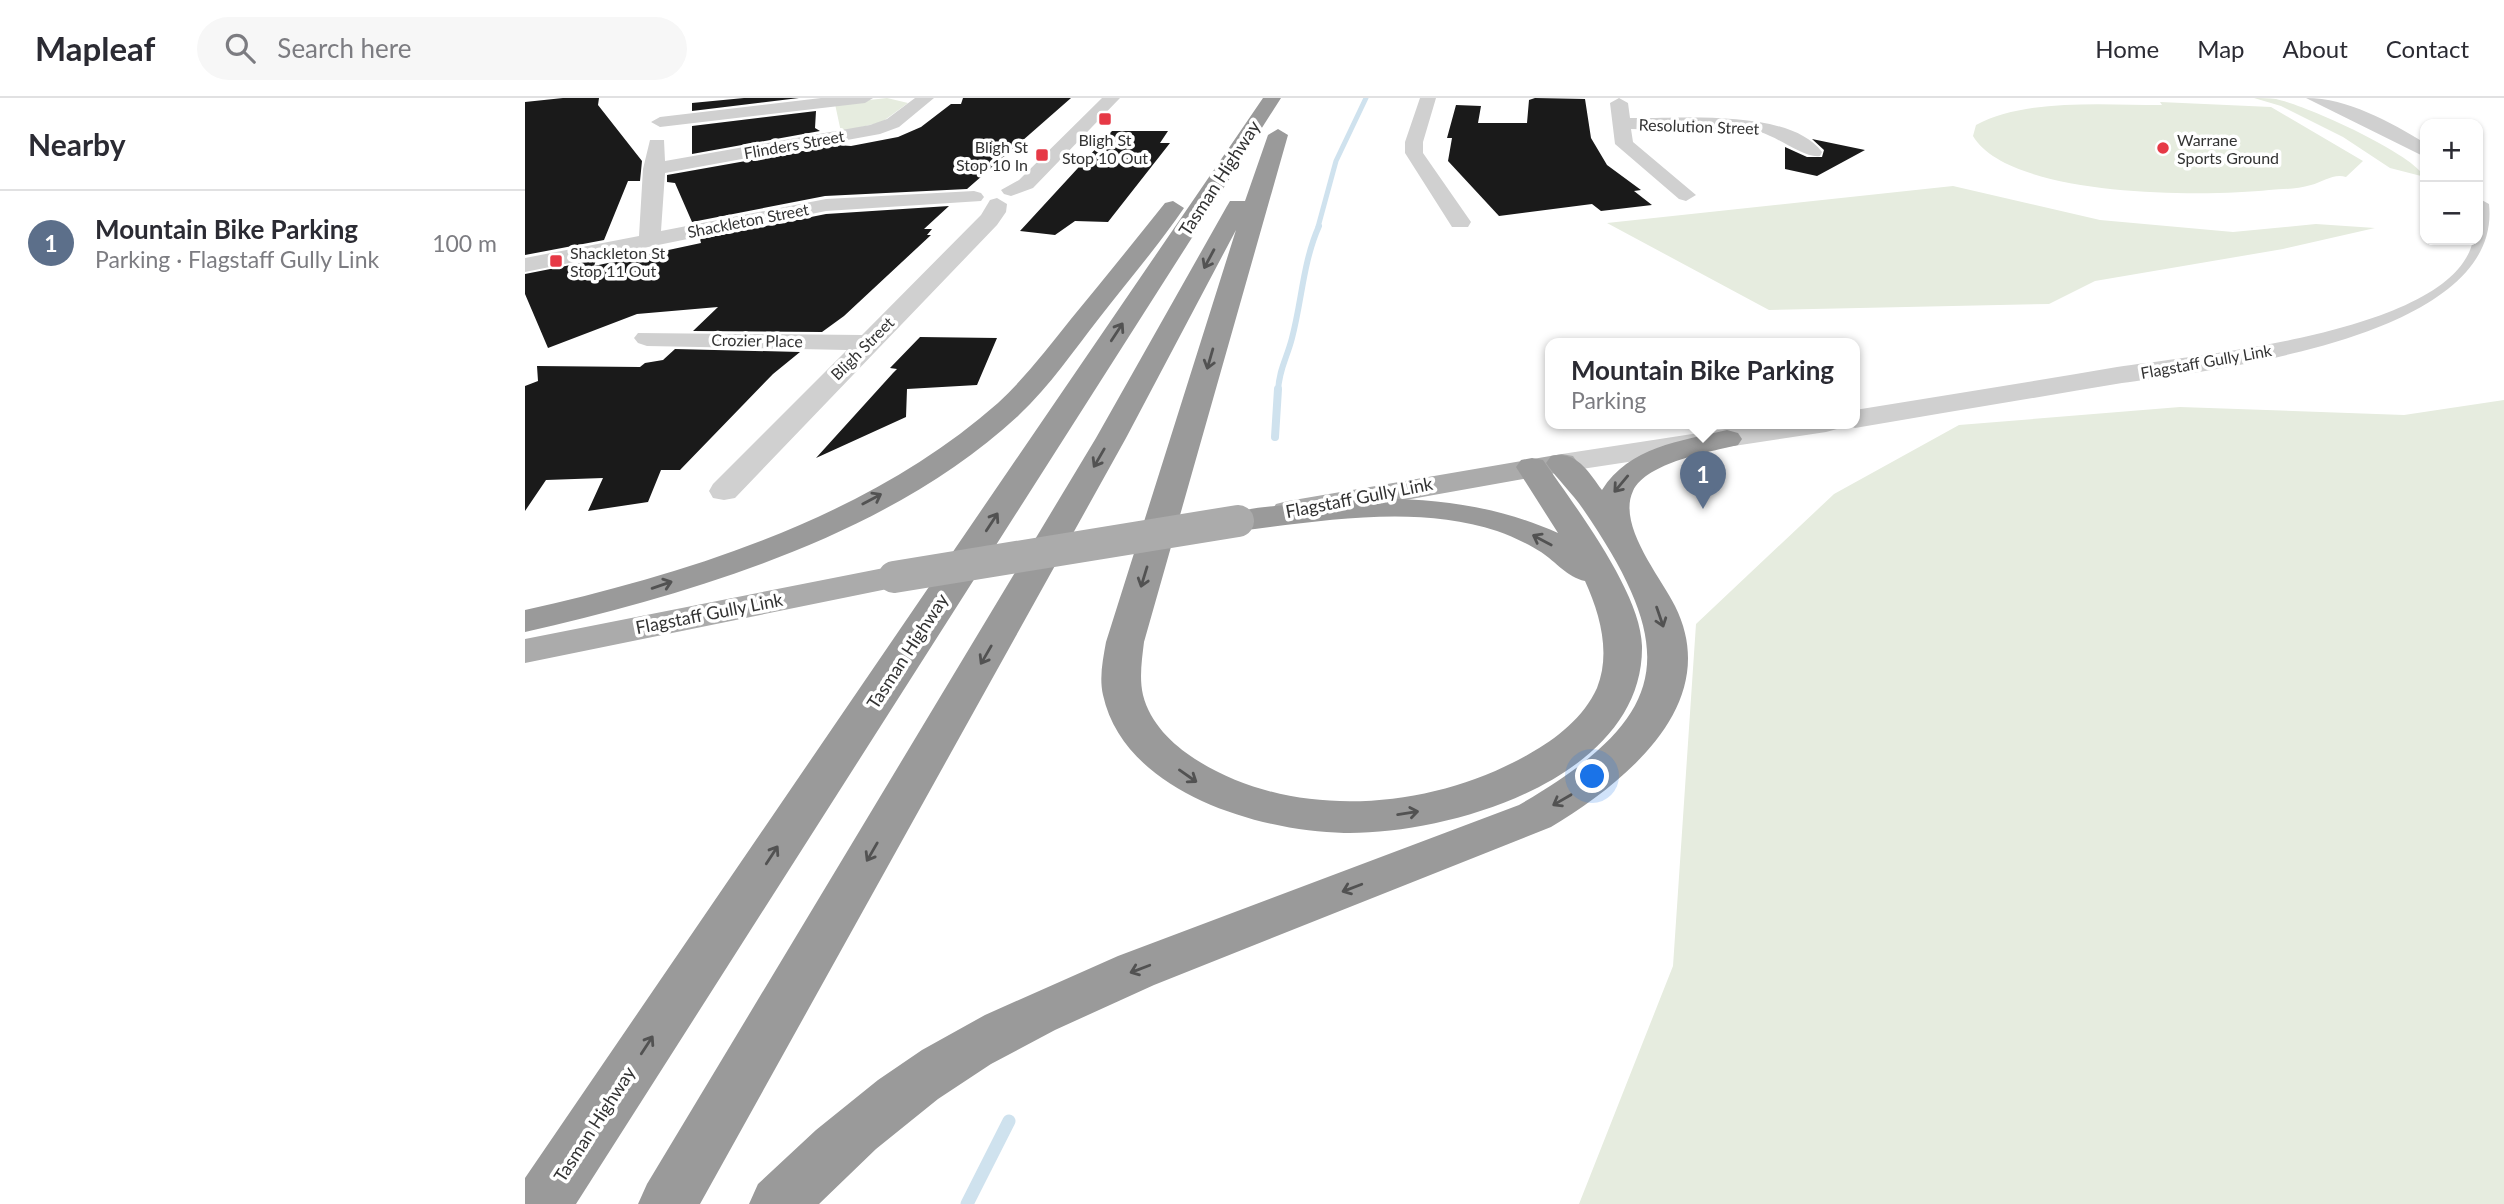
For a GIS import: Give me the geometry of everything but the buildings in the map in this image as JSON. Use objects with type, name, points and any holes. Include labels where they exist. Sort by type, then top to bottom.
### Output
[{"type":"highway","points":[[525,624],[610,601],[746,556],[869,501],[961,446],[1021,397],[1262,98]]},
{"type":"highway","points":[[1280,117],[1125,642],[1123,694],[1147,741],[1196,782],[1269,808],[1345,817],[1389,816],[1465,799],[1537,771],[1565,752],[1599,716],[1619,684],[1623,661],[1620,622],[1547,465]]},
{"type":"highway","name":"Tasman Highway","points":[[542,1204],[1280,117]]},
{"type":"highway","name":"Tasman Highway","points":[[669,1204],[1111,438],[1280,117]]},
{"type":"highway","points":[[1629,556],[1611,512],[1613,494],[1621,481],[1654,461],[1727,439]]},
{"type":"highway","points":[[779,1204],[841,1144],[885,1107],[941,1067],[999,1034],[1130,972],[1535,816],[1598,776],[1640,736],[1660,699],[1665,678],[1667,655],[1663,620],[1629,556],[1581,484],[1547,465]]},
{"type":"highway","points":[[1238,521],[1379,508],[1466,515],[1524,531],[1576,560],[1595,578],[1611,601]]},
{"type":"main road","name":"Flagstaff Gully Link","points":[[525,650],[894,577],[1238,521],[1360,496],[1547,465]]},
{"type":"main road","name":"Flagstaff Gully Link","points":[[525,624],[894,577]]},
{"type":"street","points":[[650,239],[653,169],[661,98]]},
{"type":"street","name":"Flinders Street","points":[[660,122],[865,98]]},
{"type":"street","name":"Flinders Street","points":[[653,169],[874,130],[893,123],[926,98]]},
{"type":"street","name":"Bligh Street","points":[[724,491],[989,220],[996,212],[994,197],[1026,184],[1112,98]]},
{"type":"street","points":[[1427,98],[1414,142],[1414,153],[1460,222]]},
{"type":"street","name":"Resolution Street","points":[[1618,98],[1623,140],[1628,148],[1686,195]]},
{"type":"street","points":[[2315,98],[2392,131],[2420,148]]},
{"type":"street","name":"Resolution Street","points":[[1620,123],[1761,127],[1786,134],[1813,152]]},
{"type":"street","name":"Shackleton Street","points":[[525,265],[826,205],[894,199],[994,197]]},
{"type":"street","name":"Flagstaff Gully Link","points":[[2483,221],[2486,231],[2483,240]]},
{"type":"street","name":"Flagstaff Gully Link","points":[[1860,417],[2264,351],[2341,335],[2411,311],[2445,292],[2474,267],[2481,245]]},
{"type":"street","name":"Crozier Place","points":[[647,338],[867,343]]},
{"type":"street","name":"Flagstaff Gully Link","points":[[1547,465],[1789,429]]},
{"type":"shaded area","points":[[887,98],[908,103],[882,122],[841,132],[835,104]]},
{"type":"shaded area","points":[[2254,98],[2291,103],[2357,131],[2400,155],[2416,167],[2420,176],[2390,168],[2343,137],[2281,106]]},
{"type":"shaded area","name":"Warrane Sports Ground","points":[[2160,102],[2271,107],[2363,161],[2346,177],[2333,177],[2301,187],[2239,192],[2157,192],[2111,189],[2026,172],[1994,156],[1973,136],[1976,125],[2018,110],[2091,104],[2162,105]]},
{"type":"shaded area","points":[[1953,186],[2100,220],[2233,232],[2316,224],[2375,228],[2283,249],[2095,281],[2049,304],[1769,310],[1607,223]]},
{"type":"shaded area","points":[[2504,400],[2504,1204],[1579,1204],[1673,966],[1696,624],[1834,494],[1959,425],[2180,407],[2404,415]]},
{"type":"waterway","points":[[1318,227],[1336,161],[1366,98]]},
{"type":"waterway","points":[[1278,391],[1309,253],[1319,226]]},
{"type":"waterway","points":[[1275,437],[1278,389]]},
{"type":"waterway","points":[[967,1204],[1009,1121]]},
{"type":"place","name":"Bligh St Stop 10 Out","points":[[1105,119]]},
{"type":"place","name":"Warrane Sports Ground","points":[[2163,148]]},
{"type":"place","name":"Bligh St Stop 10 In","points":[[1042,155]]},
{"type":"place","name":"Shackleton St Stop 11 Out","points":[[556,261]]},
{"type":"place","name":"Mountain Bike Parking","points":[[1703,509]]}]
